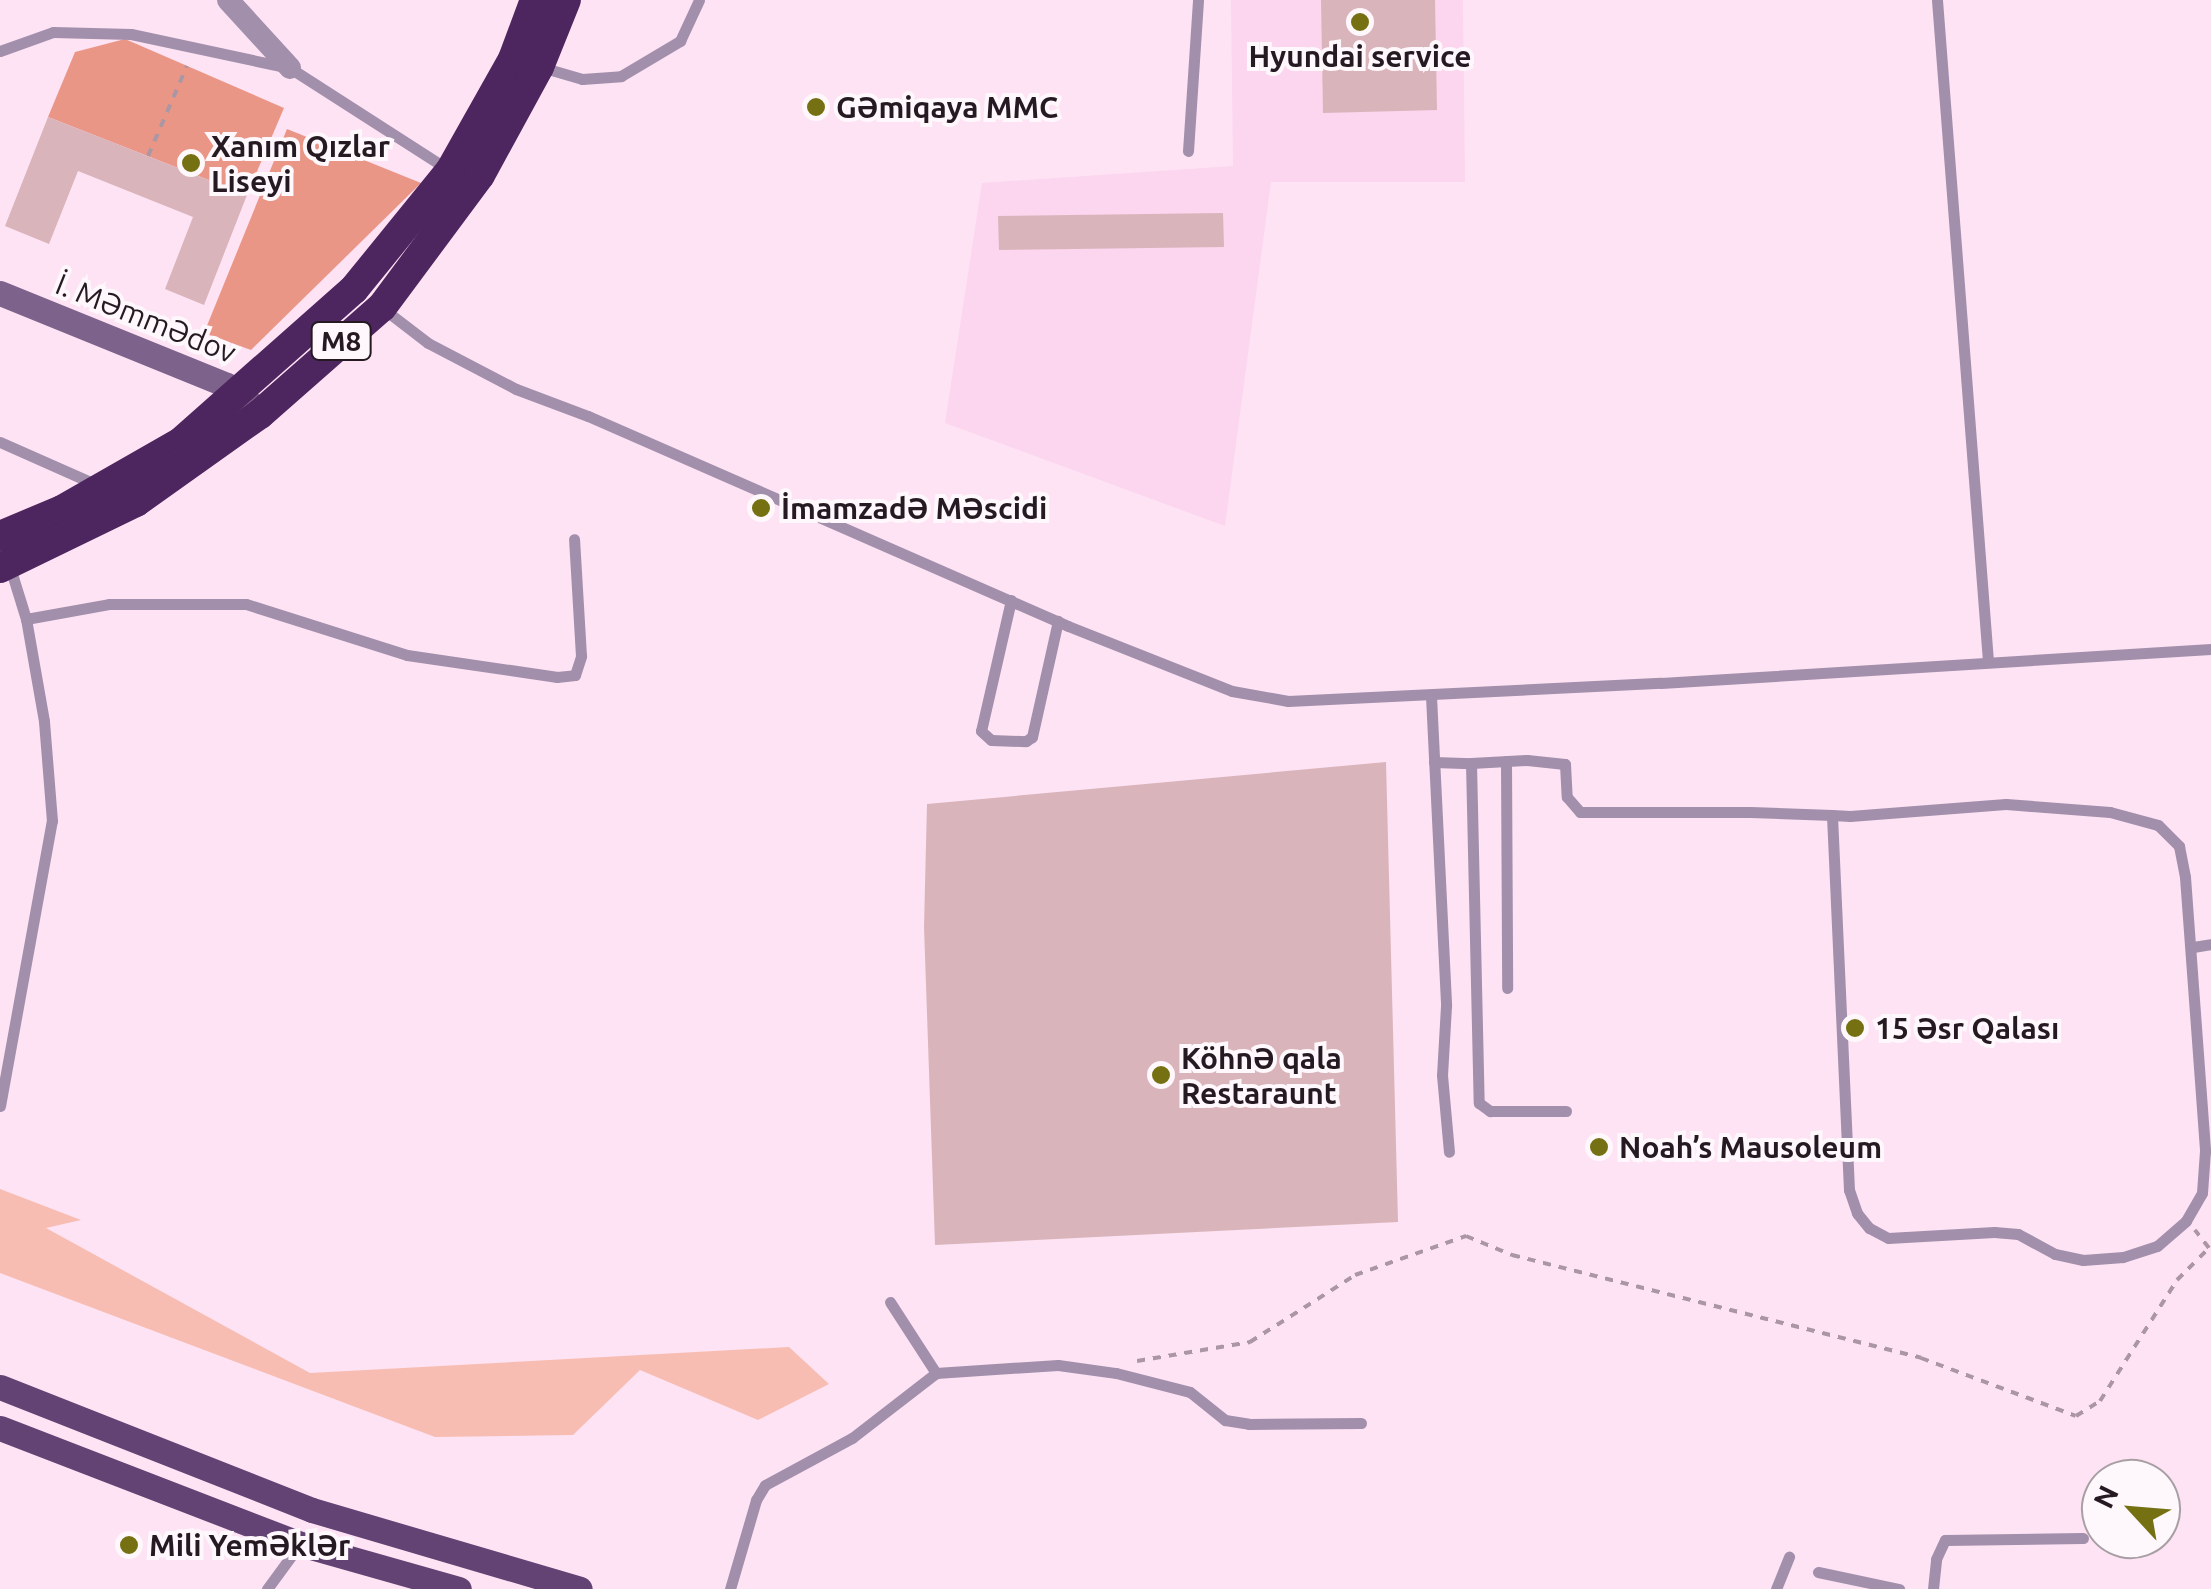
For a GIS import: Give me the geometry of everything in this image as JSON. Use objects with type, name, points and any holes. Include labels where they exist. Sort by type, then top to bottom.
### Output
[{"type":"highway","name":"M8","points":[[3,556],[136,502],[250,403],[382,307],[480,175],[526,63],[536,0]]},
{"type":"highway","name":"M8","points":[[3,556],[104,488],[250,403],[354,289],[450,171],[566,0]]},
{"type":"main road","name":"İ. Məmmədov","points":[[0,293],[250,403]]},
{"type":"main road","points":[[0,1387],[312,1510],[580,1589]]},
{"type":"main road","points":[[0,1428],[300,1544],[459,1589]]},
{"type":"street","points":[[228,0],[290,68]]},
{"type":"lane","points":[[526,63],[582,79],[621,76],[680,41],[700,0]]},
{"type":"lane","points":[[1188,151],[1198,0]]},
{"type":"lane","points":[[1937,0],[1988,661]]},
{"type":"lane","points":[[0,51],[53,32],[131,34],[290,68],[450,171]]},
{"type":"lane","points":[[382,307],[428,343],[490,378],[1058,621],[1232,690],[1288,701],[1431,696],[2211,648]]},
{"type":"lane","points":[[0,442],[104,488]]},
{"type":"lane","points":[[26,619],[109,604],[246,604],[407,655],[557,676],[574,675],[581,656],[574,539]]},
{"type":"lane","points":[[0,1106],[52,821],[44,722],[26,619],[3,556]]},
{"type":"lane","points":[[1011,600],[982,731],[984,737],[1026,741],[1032,737],[1058,621]]},
{"type":"lane","points":[[1431,696],[1446,995],[1442,1075],[1448,1152]]},
{"type":"lane","points":[[1506,761],[1507,988]]},
{"type":"lane","points":[[1434,762],[1565,764],[1567,797],[1580,812],[1832,816],[2006,804],[2110,812],[2158,825],[2179,846],[2193,947],[2205,1151],[2202,1193],[2186,1222],[2157,1246],[2123,1257],[2083,1260],[2055,1254],[2018,1234],[1888,1238],[1869,1228],[1849,1190],[1832,816]]},
{"type":"lane","points":[[1472,763],[1479,1103],[1490,1112],[1566,1111]]},
{"type":"lane","points":[[2193,947],[2211,944]]},
{"type":"lane","points":[[890,1302],[936,1373]]},
{"type":"lane","points":[[730,1589],[756,1500],[765,1485],[852,1438],[936,1373],[1058,1364],[1116,1373],[1190,1392],[1225,1420],[1249,1424],[1361,1423]]},
{"type":"lane","points":[[1932,1589],[1936,1559],[1945,1540],[2081,1538]]},
{"type":"lane","points":[[267,1589],[300,1544]]},
{"type":"lane","points":[[1776,1589],[1789,1556]]},
{"type":"lane","points":[[1818,1572],[1899,1589]]},
{"type":"path","points":[[148,156],[187,66]]},
{"type":"path","points":[[1116,1373],[1131,1362],[1250,1342],[1354,1275],[1466,1236],[1512,1255],[1921,1358],[2076,1416],[2100,1401],[2177,1280],[2209,1248],[2186,1222]]},
{"type":"shaded area","points":[[1231,0],[1463,0],[1465,182],[1271,182],[1225,526],[945,423],[982,183],[1233,166]]},
{"type":"shaded area","points":[[125,39],[284,108],[247,195],[48,117],[75,52]]},
{"type":"shaded area","points":[[287,129],[421,183],[251,350],[204,333]]},
{"type":"shaded area","points":[[0,1189],[81,1220],[46,1228],[310,1373],[789,1347],[829,1384],[758,1420],[640,1370],[573,1435],[435,1437],[0,1273]]},
{"type":"building","points":[[1321,0],[1435,0],[1437,110],[1323,113]]},
{"type":"building","points":[[48,117],[247,195],[204,305],[165,289],[193,217],[78,171],[49,244],[5,226]]},
{"type":"building","points":[[1223,213],[1224,247],[999,250],[998,216]]},
{"type":"building","name":"Köhnə qala Restaraunt","points":[[1386,762],[1398,1222],[935,1245],[924,927],[927,804]]},
{"type":"place","name":"Hyundai service","points":[[1360,22]]},
{"type":"place","name":"Gəmiqaya MMC","points":[[816,107]]},
{"type":"place","name":"Xanım Qızlar Liseyi","points":[[191,163]]},
{"type":"place","name":"İmamzadə Məscidi","points":[[761,508]]},
{"type":"place","name":"15 əsr Qalası","points":[[1855,1028]]},
{"type":"place","name":"Köhnə qala Restaraunt","points":[[1161,1075]]},
{"type":"place","name":"Noah’s Mausoleum","points":[[1599,1147]]},
{"type":"place","name":"Mili Yeməklər","points":[[129,1545]]}]
